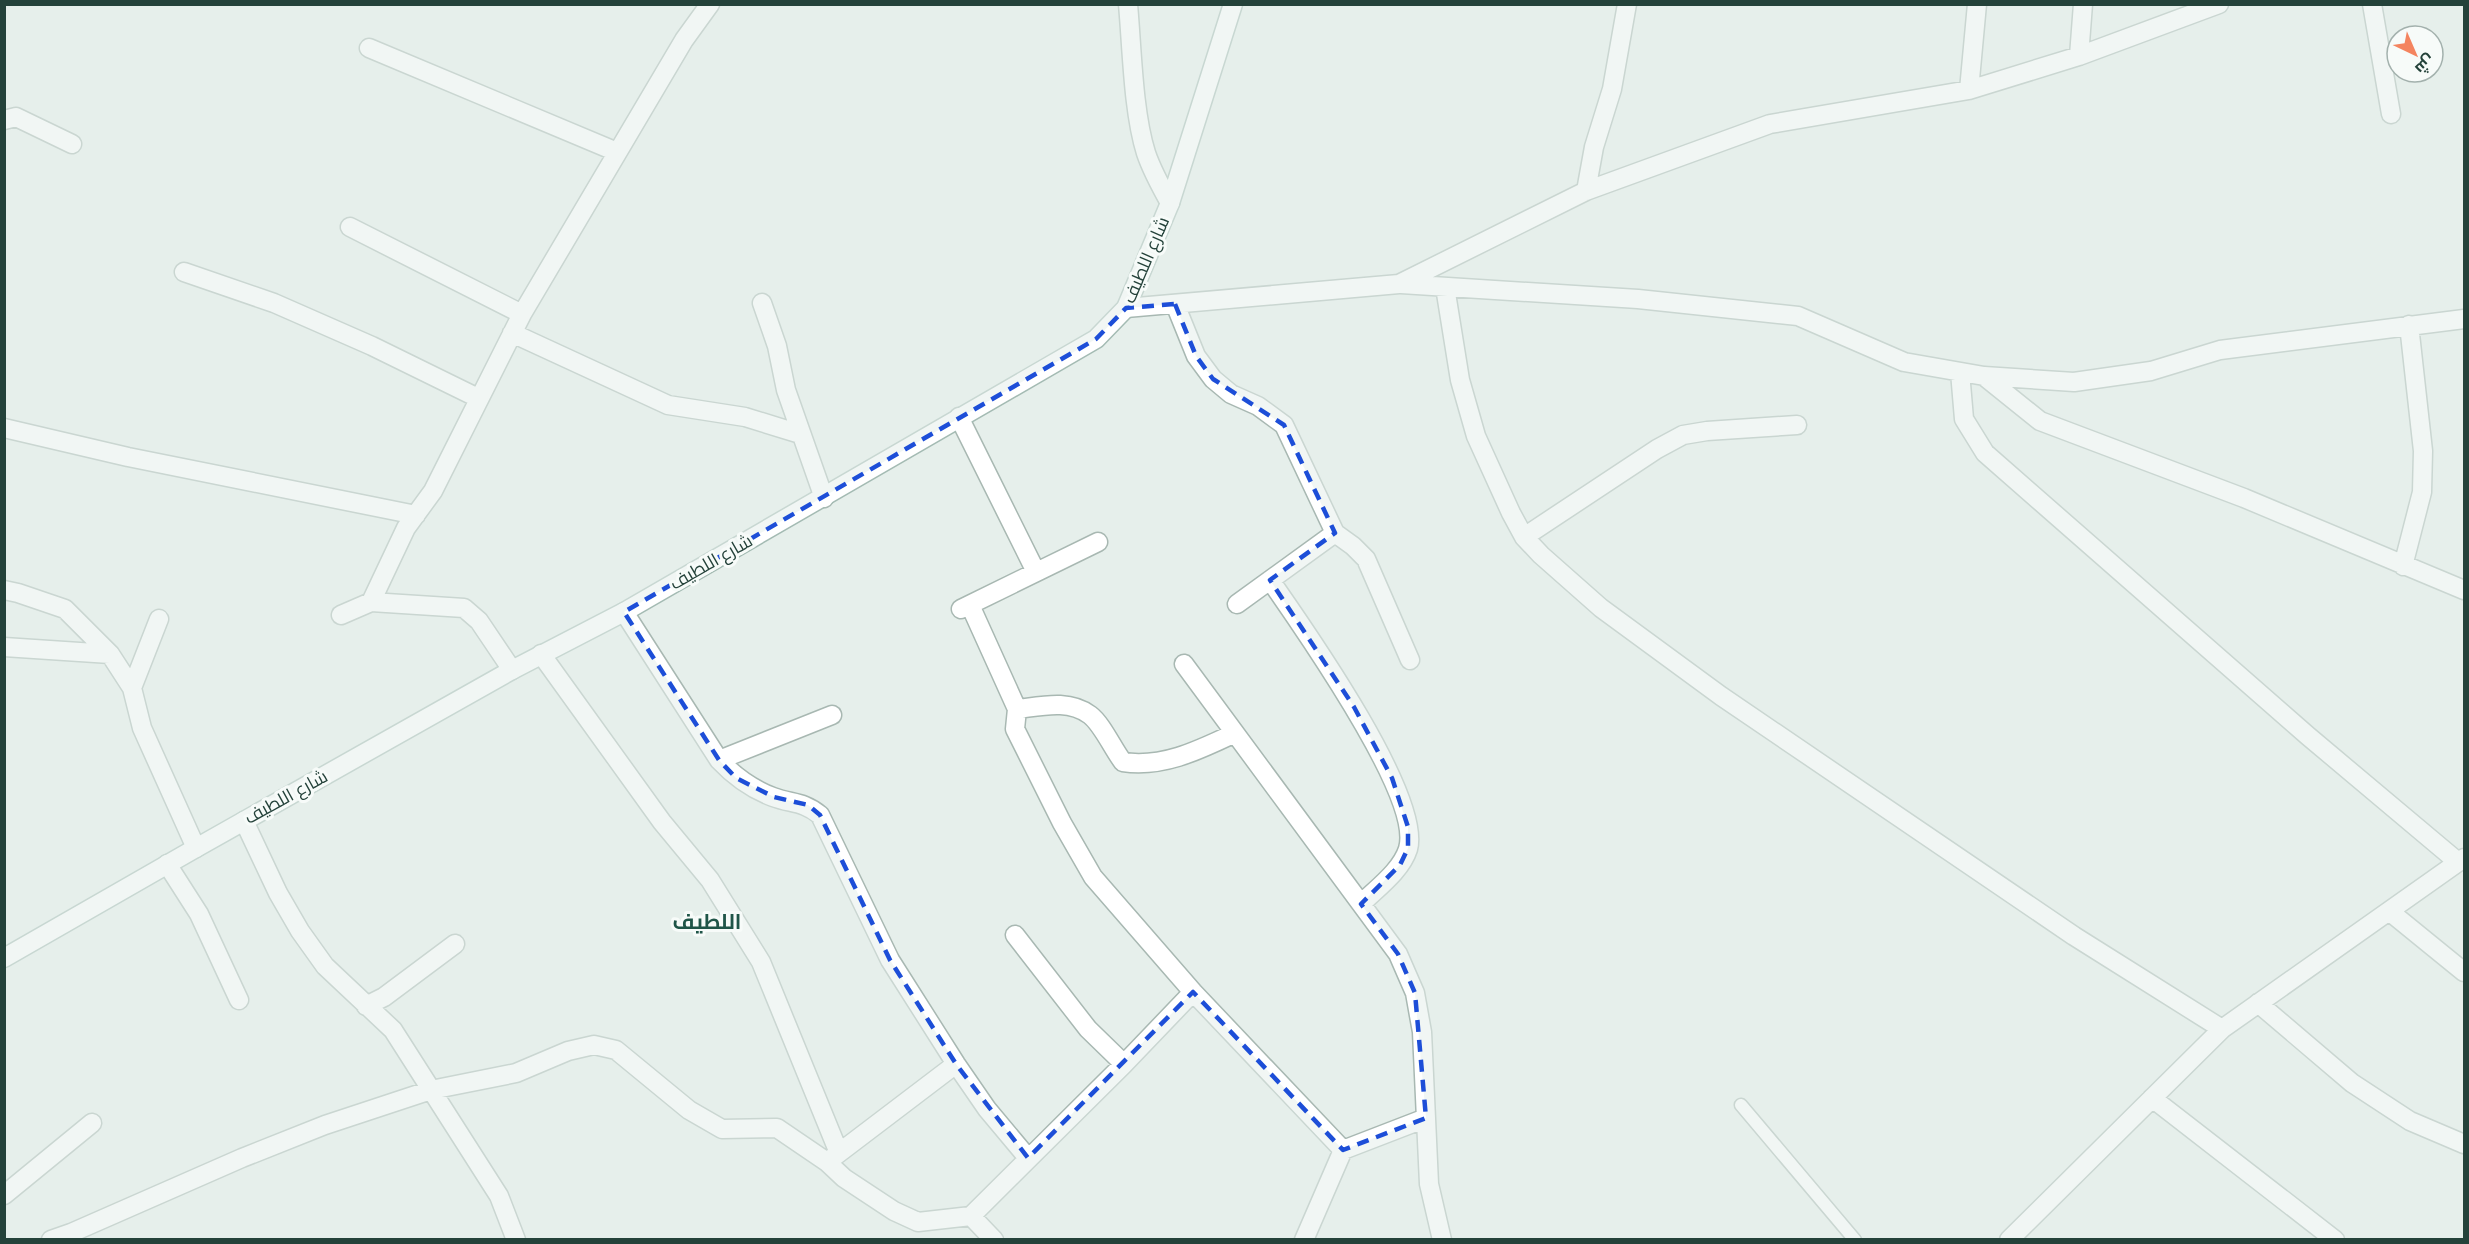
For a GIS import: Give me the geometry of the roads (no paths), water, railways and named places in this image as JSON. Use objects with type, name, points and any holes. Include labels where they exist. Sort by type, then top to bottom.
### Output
[{"type":"street","points":[[371,602],[406,528],[433,491],[522,314],[684,40],[710,4]]},
{"type":"street","points":[[1128,4],[1141,132],[1156,178],[1170,203]]},
{"type":"street","name":"شارع اللطيف","points":[[4,958],[512,670],[624,612],[1096,339],[1126,308],[1170,203],[1233,4]]},
{"type":"street","points":[[1586,191],[1594,147],[1612,89],[1627,4]]},
{"type":"street","points":[[1969,90],[1977,4]]},
{"type":"street","points":[[2079,56],[2083,4]]},
{"type":"street","points":[[1400,284],[1586,191],[1770,124],[1969,90],[2079,56],[2219,4]]},
{"type":"street","points":[[2372,4],[2391,114]]},
{"type":"street","points":[[369,48],[618,152]]},
{"type":"street","points":[[4,120],[16,117],[72,144]]},
{"type":"street","points":[[350,226],[522,314]]},
{"type":"street","points":[[184,272],[274,303],[372,346],[478,398]]},
{"type":"street","points":[[1126,308],[1400,284],[1638,299],[1798,316],[1904,362],[1984,375],[2074,382],[2151,371],[2220,350],[2464,319]]},
{"type":"street","points":[[1445,287],[1460,380],[1476,436],[1524,537],[1541,555],[1601,608],[1721,696],[2074,936],[2222,1029]]},
{"type":"street","points":[[762,303],[777,346],[786,390],[824,498]]},
{"type":"street","points":[[1175,304],[1196,356],[1213,379],[1231,394],[1258,406],[1284,425],[1335,533],[1366,559],[1410,660]]},
{"type":"street","points":[[2403,566],[2422,492],[2423,471],[2423,451],[2409,325]]},
{"type":"street","points":[[512,333],[668,405],[745,417],[800,434]]},
{"type":"street","points":[[1960,372],[1964,419],[1985,453],[2308,736],[2462,860],[2222,1029],[2009,1239]]},
{"type":"street","points":[[1984,375],[2040,421],[2244,498],[2464,590]]},
{"type":"street","points":[[959,417],[1036,572]]},
{"type":"street","points":[[1524,537],[1657,449],[1683,435],[1707,431],[1797,425]]},
{"type":"street","points":[[4,428],[128,457],[416,515]]},
{"type":"street","points":[[1237,604],[1335,533]]},
{"type":"street","points":[[1098,542],[965,607],[1017,709],[1015,729],[1062,823],[1093,877],[1193,992],[1343,1150]]},
{"type":"street","points":[[1270,580],[1354,707],[1392,778],[1408,826],[1408,848],[1400,865],[1361,904]]},
{"type":"street","points":[[4,590],[65,609],[110,654],[132,688],[142,728],[196,848]]},
{"type":"street","points":[[341,615],[371,602],[464,608],[479,621],[512,670]]},
{"type":"street","points":[[624,612],[719,760],[736,778],[774,797],[808,805],[820,815],[891,960],[987,1109],[1028,1158]]},
{"type":"street","points":[[132,688],[159,619]]},
{"type":"street","points":[[4,646],[110,654]]},
{"type":"street","points":[[541,654],[662,822],[710,880],[761,962],[833,1158],[844,1178],[894,1211],[918,1222],[970,1216],[1124,1064],[1193,992]]},
{"type":"street","points":[[1185,664],[1398,954],[1415,993],[1422,1032],[1430,1184],[1442,1239]]},
{"type":"street","points":[[1017,709],[1056,704],[1071,705],[1092,716],[1123,762],[1138,764],[1183,757],[1235,734]]},
{"type":"street","points":[[719,760],[832,715]]},
{"type":"street","points":[[244,820],[278,893],[300,931],[325,966],[393,1030],[499,1196],[516,1239]]},
{"type":"street","points":[[167,864],[199,914],[240,1000]]},
{"type":"street","points":[[2390,911],[2464,972]]},
{"type":"street","points":[[1015,935],[1088,1029],[1124,1064]]},
{"type":"street","points":[[366,1006],[384,997],[454,944]]},
{"type":"street","points":[[2258,1003],[2352,1083],[2410,1121],[2464,1144]]},
{"type":"street","points":[[51,1239],[71,1233],[314,1129],[431,1090],[516,1072],[568,1051],[594,1045],[616,1050],[689,1110],[722,1129],[777,1128],[833,1158]]},
{"type":"street","points":[[833,1158],[956,1064]]},
{"type":"street","points":[[2152,1098],[2335,1239]]},
{"type":"street","points":[[1304,1239],[1343,1150],[1426,1118]]},
{"type":"street","points":[[4,1195],[92,1123]]},
{"type":"street","points":[[970,1216],[994,1239]]},
{"type":"lane","points":[[1741,1105],[1855,1239]]},
{"type":"district","name":"اللطيف","points":[[707,921]]}]
